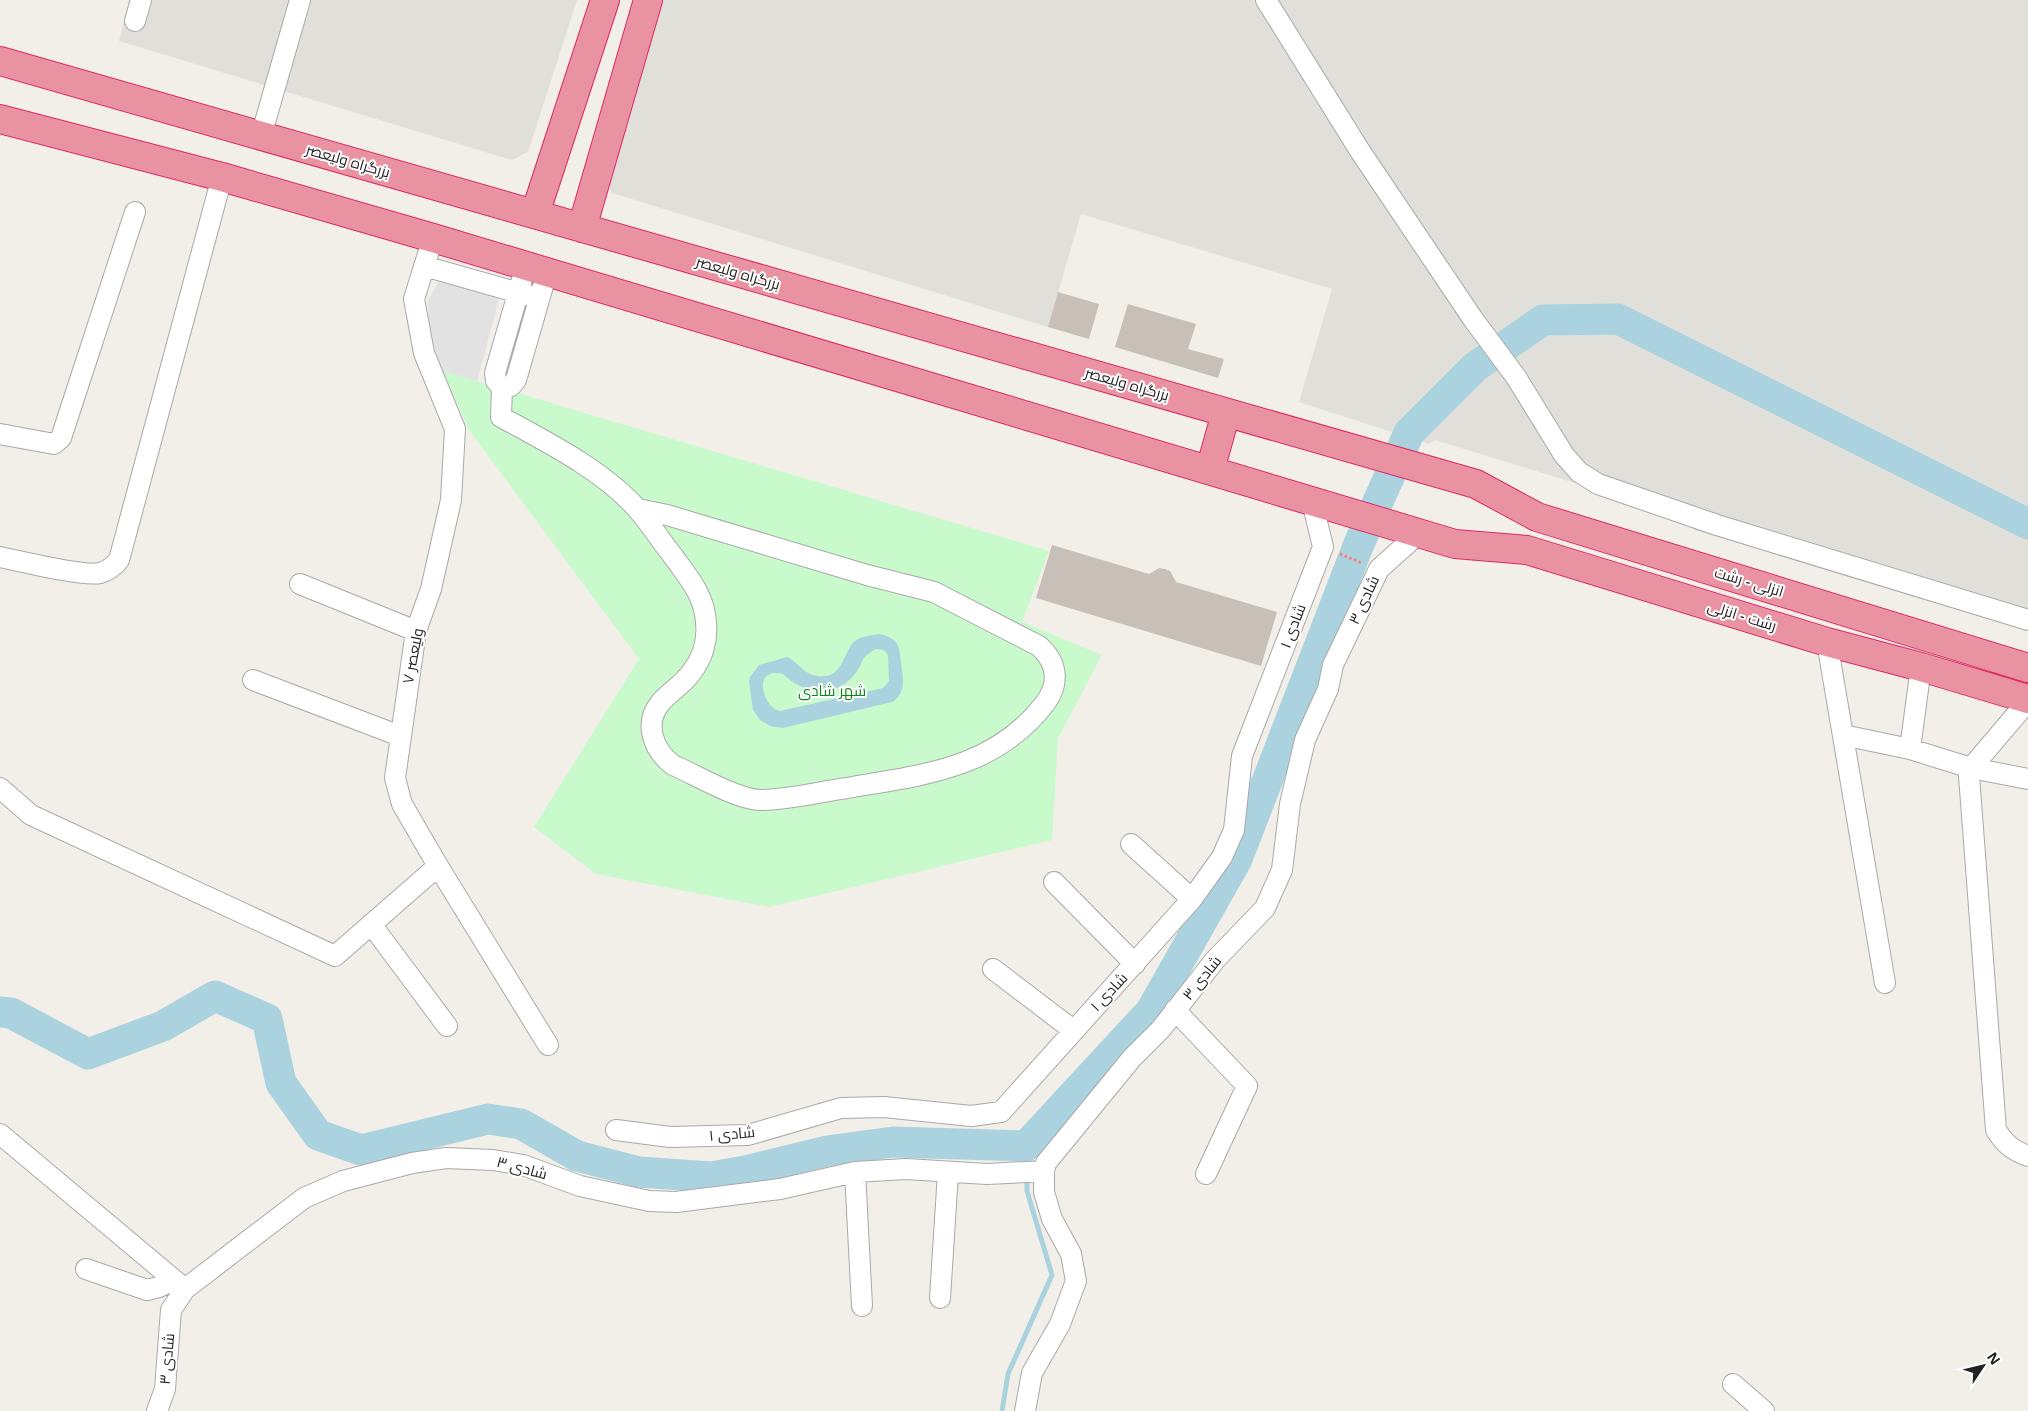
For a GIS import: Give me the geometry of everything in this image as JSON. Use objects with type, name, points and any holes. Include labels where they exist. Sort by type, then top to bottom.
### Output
[{"type":"highway","points":[[535,214],[605,0]]},
{"type":"highway","points":[[582,228],[648,0]]},
{"type":"highway","name":"بزرگراه ولیعصر","points":[[0,61],[1476,484]]},
{"type":"highway","points":[[0,119],[222,177],[433,238],[1412,531]]},
{"type":"highway","points":[[1210,470],[1226,412]]},
{"type":"highway","name":"انزلی - رشت","points":[[1476,484],[1537,517],[2028,668]]},
{"type":"highway","name":"رشت - انزلی","points":[[1412,531],[1455,544],[1527,550],[1827,642],[1920,667],[2028,700]]},
{"type":"street","points":[[135,21],[141,0]]},
{"type":"street","points":[[261,136],[300,0]]},
{"type":"street","points":[[1266,0],[1360,151],[1473,319],[1516,376],[1564,455],[1579,472],[1598,484],[1716,525],[2028,620]]},
{"type":"street","points":[[0,557],[84,573],[99,574],[111,568],[119,560],[222,177]]},
{"type":"street","points":[[0,434],[54,444],[61,438],[135,212]]},
{"type":"street","name":"ولیعصر ۷","points":[[433,238],[414,299],[424,353],[455,428],[451,500],[431,589],[416,631],[395,778],[402,804],[548,1045]]},
{"type":"street","points":[[424,266],[540,299]]},
{"type":"street","points":[[537,269],[540,299],[516,380],[511,386],[502,386],[496,381],[495,373],[518,293],[537,269]]},
{"type":"street","points":[[502,386],[501,417],[547,442],[607,481],[638,510],[697,590],[704,607],[707,625],[703,650],[698,663],[690,675],[660,703],[655,711],[652,731],[654,741],[665,759],[673,765],[744,797],[760,800],[788,798],[949,768],[982,755],[1009,737],[1036,714],[1052,694],[1056,679],[1053,664],[1050,657],[1039,646],[934,592],[867,575],[667,515],[638,510]]},
{"type":"street","points":[[1319,503],[1323,547]]},
{"type":"street","name":"شادی ۳","points":[[156,1411],[165,1389],[171,1310],[179,1285],[304,1198],[343,1181],[412,1163],[446,1158],[493,1160],[523,1165],[580,1186],[649,1201],[667,1202],[780,1189],[855,1172],[906,1169],[987,1174],[1044,1171],[1046,1163],[1132,1058],[1161,1029],[1215,960],[1265,908],[1282,870],[1290,804],[1305,740],[1328,689],[1333,665],[1378,569],[1408,544],[1412,531]]},
{"type":"street","name":"شادی ۱","points":[[616,1130],[670,1137],[748,1135],[841,1108],[884,1107],[971,1116],[1001,1112],[1192,899],[1222,857],[1234,830],[1242,756],[1323,547]]},
{"type":"street","points":[[300,584],[416,631]]},
{"type":"street","points":[[1827,642],[1885,983]]},
{"type":"street","points":[[1910,749],[1920,667]]},
{"type":"street","points":[[253,680],[400,736]]},
{"type":"street","points":[[2028,700],[1971,768],[1969,776],[1996,1130],[2004,1143],[2015,1151],[2028,1156]]},
{"type":"street","points":[[1843,735],[1910,749],[1971,768],[2028,779]]},
{"type":"street","points":[[0,788],[31,815],[335,956],[438,866]]},
{"type":"street","points":[[1131,844],[1192,899]]},
{"type":"street","points":[[1054,882],[1135,964]]},
{"type":"street","points":[[371,924],[447,1026]]},
{"type":"street","points":[[993,969],[1073,1030]]},
{"type":"street","points":[[1175,1010],[1247,1086],[1206,1174]]},
{"type":"street","points":[[0,1134],[179,1285]]},
{"type":"street","points":[[1024,1411],[1032,1373],[1060,1324],[1076,1281],[1071,1254],[1052,1219],[1044,1192],[1044,1171]]},
{"type":"street","points":[[855,1172],[862,1306]]},
{"type":"street","points":[[940,1298],[948,1173]]},
{"type":"street","points":[[86,1269],[147,1290],[179,1285]]},
{"type":"street","points":[[1733,1384],[1764,1411]]},
{"type":"path","points":[[1323,547],[1378,569]]},
{"type":"shaded area","points":[[129,0],[577,0],[528,152],[512,160],[119,41]]},
{"type":"shaded area","points":[[663,0],[2028,0],[2028,631],[1694,530],[1689,518],[1435,440],[1429,444],[1299,402],[1332,289],[1081,214],[1048,327],[612,193],[603,174]]},
{"type":"shaded area","points":[[439,282],[500,296],[477,381],[443,371],[429,333],[428,300]]},
{"type":"green space","name":"شهر شادی","points":[[443,371],[1049,551],[1022,622],[1102,655],[1058,738],[1052,840],[769,907],[596,874],[534,827],[639,659],[469,430]]},
{"type":"water","points":[[878,634],[892,639],[897,643],[899,650],[903,684],[900,694],[892,702],[783,728],[770,726],[760,720],[753,710],[749,682],[750,677],[759,665],[787,657],[809,674],[831,675],[841,665],[857,639]],"holes":[[[876,649],[884,650],[888,655],[889,681],[883,688],[780,711],[774,709],[765,696],[763,682],[766,676],[773,673],[783,674],[791,681],[809,689],[829,690],[847,682],[858,670],[865,657],[871,652]]]},
{"type":"building","points":[[1058,292],[1099,304],[1089,339],[1048,327]]},
{"type":"building","points":[[1128,304],[1196,324],[1188,349],[1224,359],[1218,378],[1115,347]]},
{"type":"building","points":[[1052,545],[1149,574],[1159,568],[1165,569],[1170,571],[1176,582],[1277,612],[1261,666],[1036,598]]},
{"type":"waterway","points":[[0,1012],[11,1013],[88,1054],[163,1026],[215,996],[267,1019],[281,1083],[318,1135],[361,1150],[488,1119],[521,1124],[577,1156],[639,1172],[711,1177],[745,1171],[827,1151],[893,1142],[1026,1146],[1151,1011],[1237,859],[1358,546],[1409,433],[1475,367],[1543,320],[1618,319],[2028,524]]},
{"type":"waterway","points":[[1026,1146],[1026,1169]]},
{"type":"waterway","points":[[1002,1411],[1008,1374],[1052,1275],[1027,1191],[1027,1177]]}]
